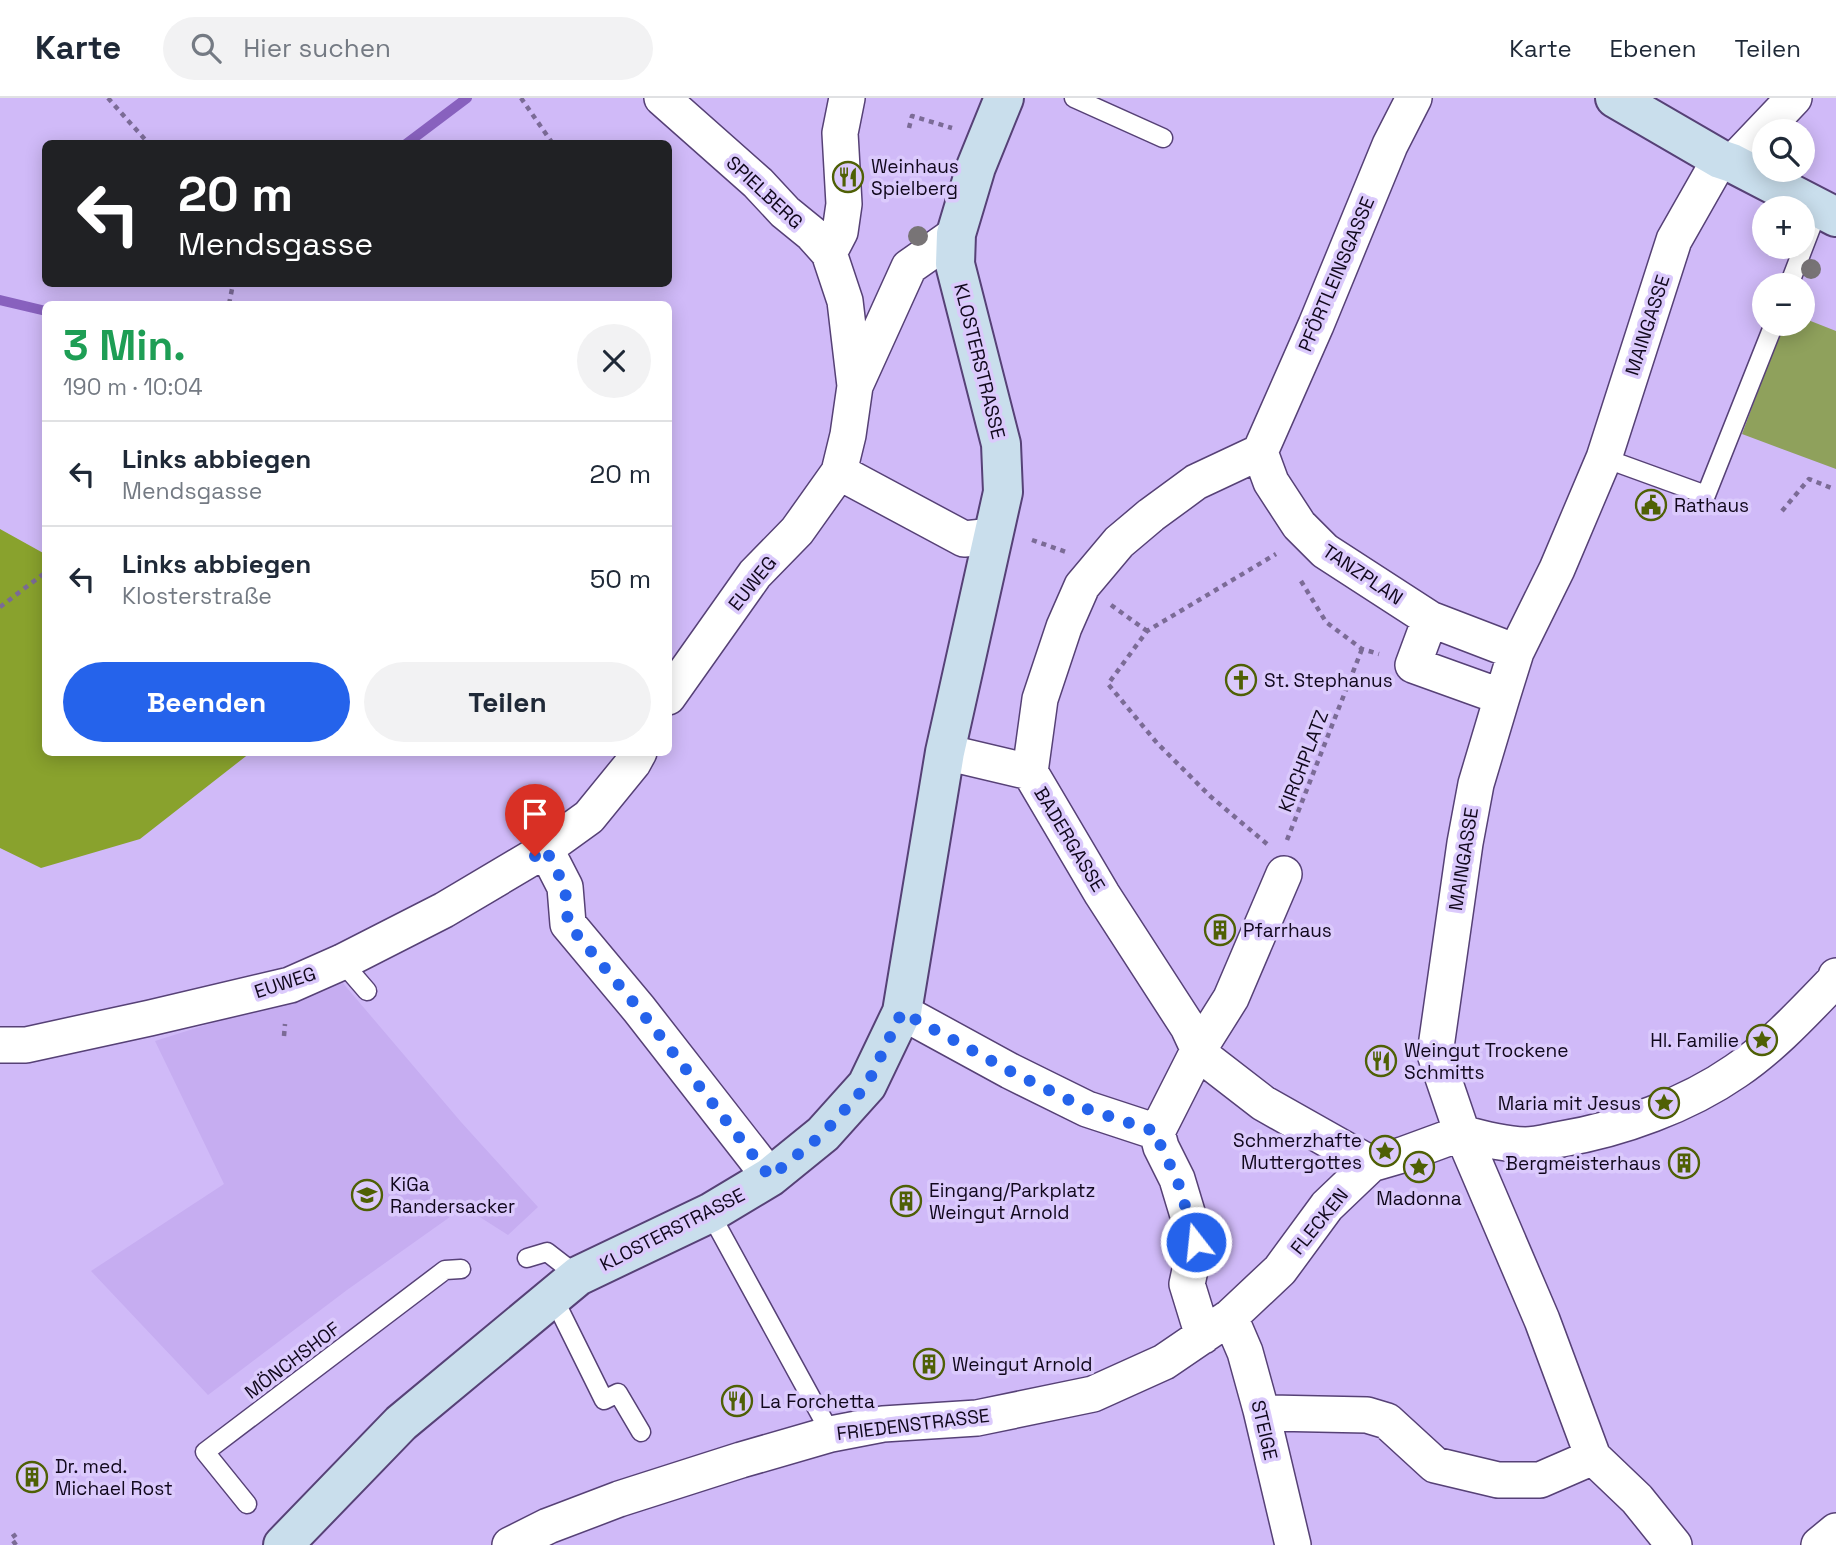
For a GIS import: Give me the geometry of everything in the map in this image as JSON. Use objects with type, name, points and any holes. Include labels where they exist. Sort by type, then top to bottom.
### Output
[{"type":"street","name":"SPIELBERG","points":[[662,98],[758,183],[829,253],[845,301],[855,386]]},
{"type":"street","points":[[829,253],[841,232],[845,204],[840,132],[846,98]]},
{"type":"street","name":"KLOSTERSTRASSE","points":[[283,1545],[401,1423],[565,1287],[710,1213],[770,1177],[823,1134],[867,1085],[902,1012],[945,751],[1003,492],[1001,444],[955,264],[956,234],[976,167],[1004,98]]},
{"type":"street","name":"PFÖRTLEINSGASSE","points":[[1259,452],[1390,145],[1414,98]]},
{"type":"street","points":[[1615,98],[1726,161],[1828,212]]},
{"type":"street","name":"MAINGASSE","points":[[1674,1545],[1637,1499],[1594,1457],[1542,1320],[1462,1133],[1435,1054],[1476,784],[1516,652],[1557,569],[1604,458],[1674,240],[1726,161],[1794,98]]},
{"type":"street","points":[[956,234],[909,267],[855,386],[839,472],[964,539],[994,532]]},
{"type":"street","name":"BADERGASSE","points":[[1259,452],[1196,482],[1151,515],[1119,542],[1082,586],[1040,699],[1030,772],[1102,894],[1188,1027],[1201,1055],[1263,1103],[1371,1164]]},
{"type":"street","name":"TANZPLAN","points":[[1259,452],[1271,482],[1299,525],[1325,551],[1430,619],[1516,652]]},
{"type":"street","name":"EUWEG","points":[[672,691],[755,574],[797,531],[839,472]]},
{"type":"street","points":[[1430,619],[1413,666],[1502,697]]},
{"type":"street","points":[[945,751],[1030,772]]},
{"type":"street","name":"EUWEG","points":[[0,1045],[26,1045],[290,985],[342,962],[444,910],[535,856],[589,817],[637,756]]},
{"type":"street","points":[[545,848],[565,887],[568,924],[639,1009],[770,1177]]},
{"type":"street","points":[[902,1012],[1010,1071],[1087,1109],[1157,1132],[1199,1049],[1231,998],[1280,855]]},
{"type":"street","points":[[1462,1133],[1498,1143],[1528,1145],[1589,1134],[1637,1120],[1684,1100],[1736,1071],[1772,1042],[1835,978]]},
{"type":"street","name":"STEIGE","points":[[1157,1132],[1161,1147],[1177,1179],[1196,1242],[1187,1284],[1216,1327],[1245,1352],[1293,1545]]},
{"type":"street","name":"FLECKEN","points":[[1216,1327],[1280,1270],[1327,1206],[1371,1164],[1462,1133]]},
{"type":"street","name":"FRIEDENSTRASSE","points":[[510,1545],[548,1526],[619,1499],[831,1434],[883,1424],[977,1418],[1094,1394],[1164,1362],[1216,1327]]},
{"type":"street","points":[[1261,1410],[1268,1413],[1367,1415],[1387,1421],[1435,1465],[1498,1480],[1541,1480],[1594,1457]]},
{"type":"street","points":[[1819,1545],[1836,1531]]},
{"type":"lane","points":[[1074,98],[1163,138]]},
{"type":"lane","points":[[1795,273],[1828,212]]},
{"type":"lane","points":[[1604,458],[1706,495],[1768,336]]},
{"type":"lane","points":[[342,962],[367,991]]},
{"type":"lane","points":[[710,1213],[831,1434]]},
{"type":"lane","points":[[527,1258],[547,1252],[565,1287],[604,1400],[618,1392],[641,1432]]},
{"type":"lane","name":"MÖNCHSHOF","points":[[247,1504],[205,1452],[445,1270],[461,1269]]},
{"type":"path","points":[[108,98],[145,140]]},
{"type":"path","points":[[521,98],[550,140]]},
{"type":"path","points":[[909,128],[912,116],[963,131]]},
{"type":"path","points":[[1782,511],[1809,479],[1834,489]]},
{"type":"path","points":[[994,532],[1065,551],[1082,586]]},
{"type":"path","points":[[1280,552],[1147,631],[1108,684],[1157,743],[1210,796],[1280,855]]},
{"type":"path","name":"KIRCHPLATZ","points":[[1280,855],[1362,649],[1326,622],[1295,573]]},
{"type":"path","points":[[0,607],[42,575]]},
{"type":"path","points":[[16,1545],[11,1538],[18,1533]]},
{"type":"shaded area","name":"KiGa Randersacker","points":[[342,982],[461,1122],[538,1207],[508,1235],[464,1207],[347,1290],[208,1395],[91,1271],[224,1184],[155,1041]]},
{"type":"green space","points":[[1815,323],[1836,331],[1836,469],[1742,434],[1779,336],[1815,336]]},
{"type":"green space","points":[[0,529],[42,552],[42,756],[246,756],[140,839],[41,868],[0,848]]},
{"type":"waterway","points":[[411,140],[467,98]]},
{"type":"waterway","points":[[0,300],[42,310]]},
{"type":"place","name":"Weinhaus Spielberg","points":[[848,177]]},
{"type":"place","name":"Rathaus","points":[[1651,505]]},
{"type":"place","name":"St. Stephanus","points":[[1241,680]]},
{"type":"place","name":"Pfarrhaus","points":[[1220,930]]},
{"type":"place","name":"Hl. Familie","points":[[1762,1040]]},
{"type":"place","name":"Weingut Trockene Schmitts","points":[[1381,1061]]},
{"type":"place","name":"Maria mit Jesus","points":[[1664,1103]]},
{"type":"place","name":"Schmerzhafte Muttergottes","points":[[1385,1151]]},
{"type":"place","name":"Bergmeisterhaus","points":[[1684,1163]]},
{"type":"place","name":"Madonna","points":[[1419,1167]]},
{"type":"place","name":"KiGa Randersacker","points":[[367,1195]]},
{"type":"place","name":"Eingang/Parkplatz Weingut Arnold","points":[[906,1201]]},
{"type":"place","name":"Weingut Arnold","points":[[929,1364]]},
{"type":"place","name":"La Forchetta","points":[[737,1401]]},
{"type":"place","name":"Dr. med. Michael Rost","points":[[32,1477]]},
{"type":"route","points":[[535,856],[545,848],[565,887],[568,924],[639,1009],[770,1177],[823,1134],[867,1085],[902,1012],[1010,1071],[1087,1109],[1157,1132],[1161,1147],[1177,1179],[1196,1242]]}]
